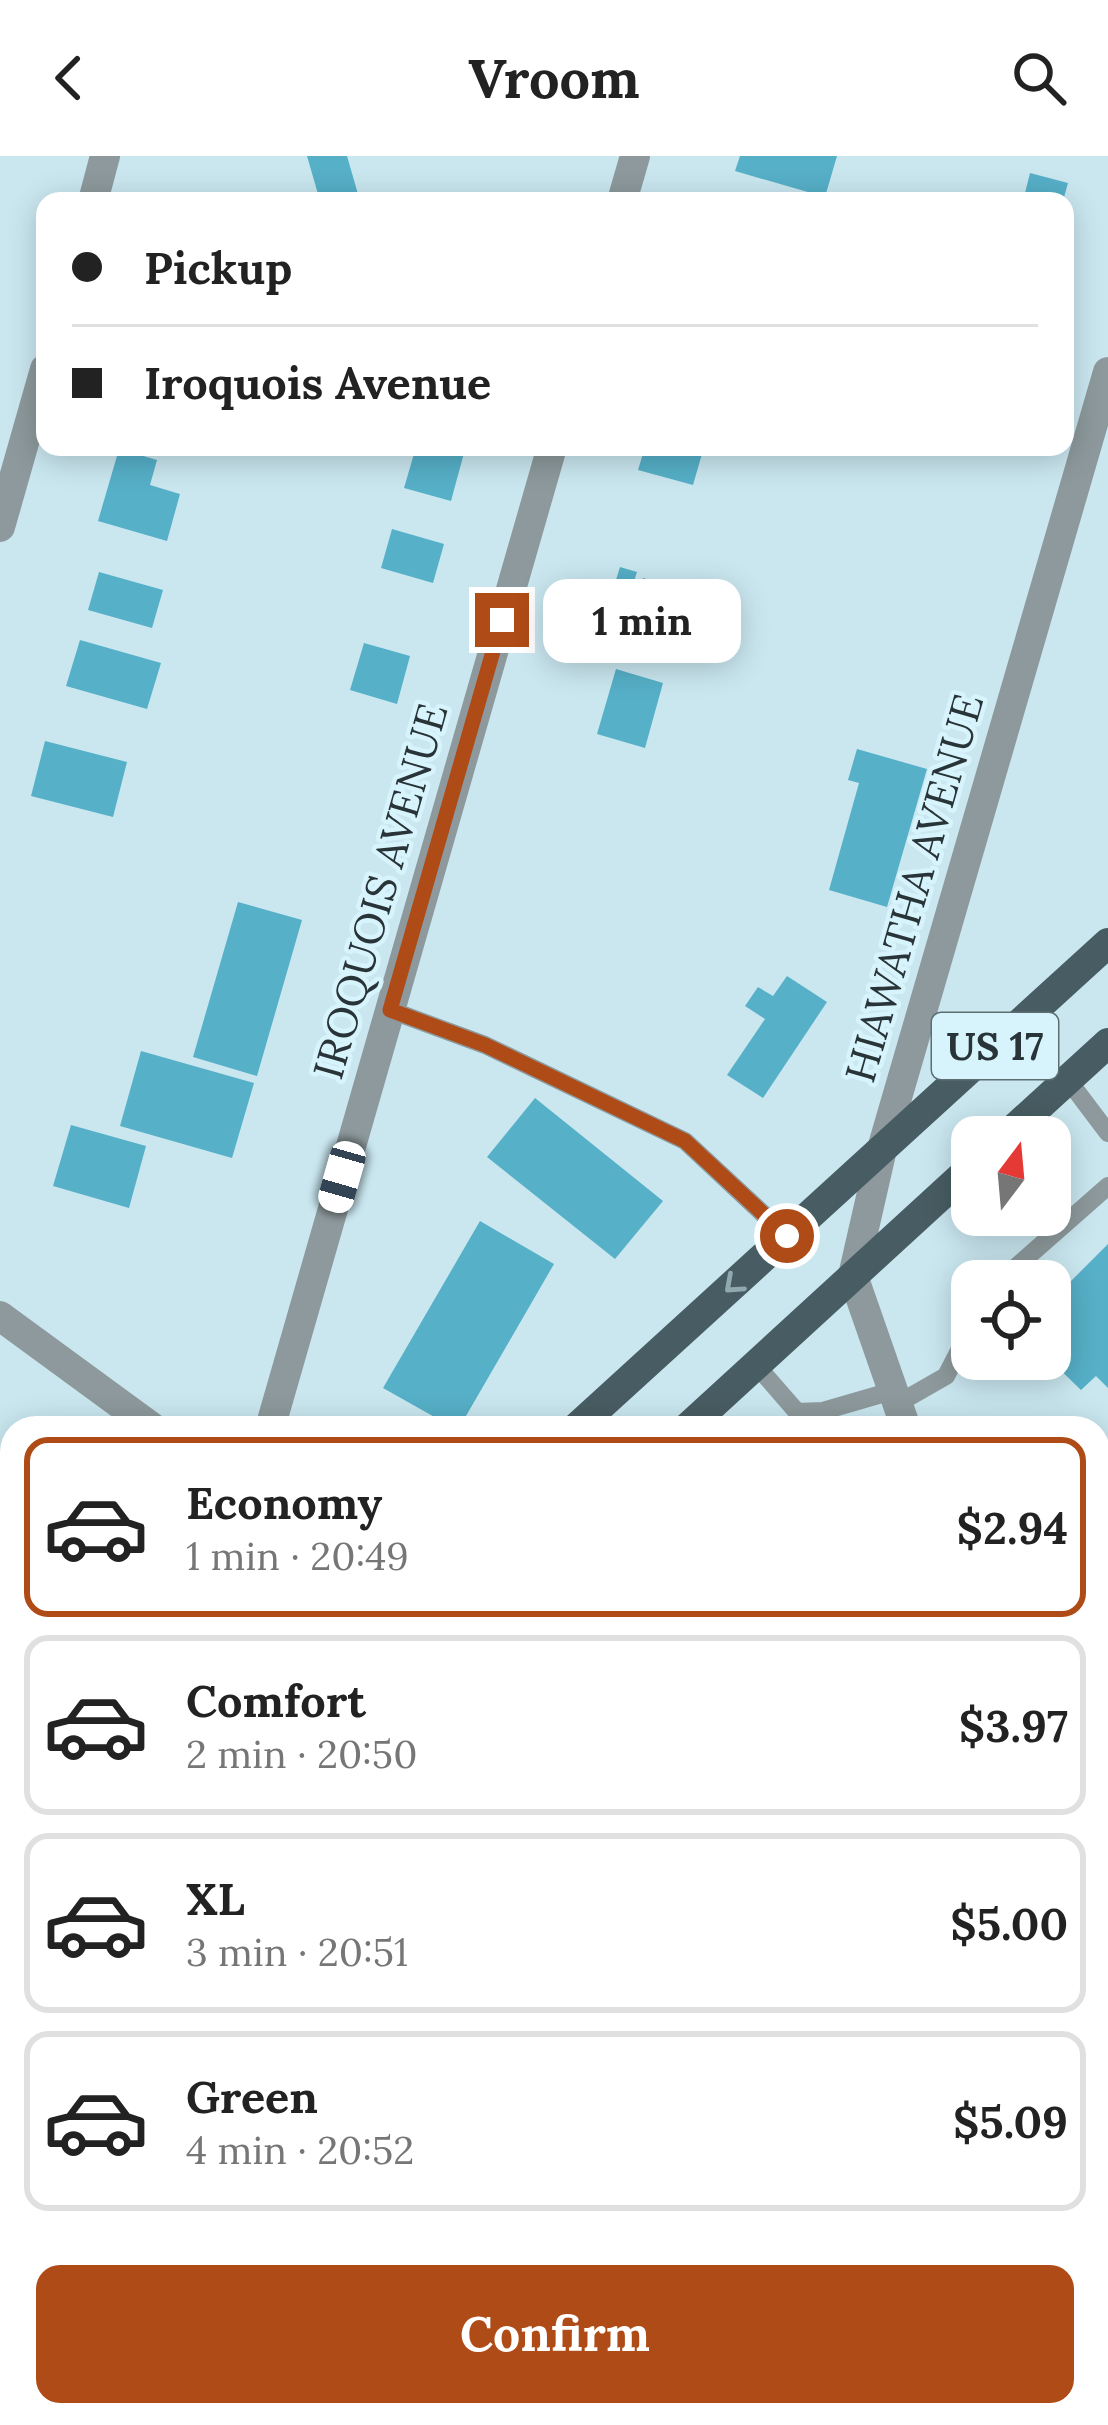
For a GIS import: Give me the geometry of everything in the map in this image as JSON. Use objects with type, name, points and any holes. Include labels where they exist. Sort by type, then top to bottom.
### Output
[{"type":"main road","name":"US 17","points":[[589,1416],[1108,943]]},
{"type":"main road","name":"US 17","points":[[1028,1116],[1108,1043]]},
{"type":"main road","points":[[700,1416],[951,1186]]},
{"type":"street","points":[[95,192],[105,156]]},
{"type":"street","points":[[625,192],[635,156]]},
{"type":"street","name":"HIAWATHA AVENUE","points":[[853,1276],[882,1149],[1108,372]]},
{"type":"street","points":[[0,527],[36,400]]},
{"type":"street","name":"IROQUOIS AVENUE","points":[[273,1416],[548,456]]},
{"type":"street","points":[[853,1276],[898,1408]]},
{"type":"street","points":[[0,1316],[136,1416]]},
{"type":"lane","points":[[390,1010],[485,1045],[685,1141],[787,1236]]},
{"type":"lane","points":[[1067,1080],[1108,1133]]},
{"type":"lane","points":[[1024,1260],[1108,1186]]},
{"type":"lane","points":[[756,1365],[796,1412],[812,1416]]},
{"type":"lane","points":[[851,1416],[898,1408],[946,1376],[951,1366]]},
{"type":"building","points":[[307,156],[347,156],[357,192],[317,192]]},
{"type":"building","points":[[740,156],[837,156],[826,192],[808,192],[735,171]]},
{"type":"building","points":[[1030,173],[1068,183],[1066,192],[1025,192]]},
{"type":"building","points":[[117,456],[157,460],[150,485],[180,494],[167,541],[98,521]]},
{"type":"building","points":[[413,456],[463,456],[451,501],[404,488]]},
{"type":"building","points":[[642,456],[701,456],[693,485],[638,470]]},
{"type":"building","points":[[392,529],[444,544],[433,583],[381,568]]},
{"type":"building","points":[[620,567],[637,572],[627,604],[610,599]]},
{"type":"building","points":[[99,572],[163,590],[152,628],[88,610]]},
{"type":"building","points":[[643,578],[691,592],[673,656],[625,642]]},
{"type":"building","points":[[80,640],[161,663],[147,709],[66,686]]},
{"type":"building","points":[[364,643],[410,656],[397,704],[350,690]]},
{"type":"building","points":[[616,669],[663,683],[645,748],[597,734]]},
{"type":"building","points":[[45,741],[127,762],[113,817],[31,796]]},
{"type":"building","points":[[857,749],[927,769],[887,907],[829,890],[859,783],[848,780]]},
{"type":"building","points":[[238,902],[302,920],[257,1076],[193,1057]]},
{"type":"building","points":[[787,976],[827,1002],[763,1098],[727,1075],[765,1019],[745,1006],[758,987],[773,996]]},
{"type":"building","points":[[141,1051],[254,1083],[232,1158],[120,1126]]},
{"type":"building","points":[[535,1098],[663,1201],[615,1259],[487,1157]]},
{"type":"building","points":[[71,1125],[146,1146],[129,1208],[53,1186]]},
{"type":"building","points":[[480,1221],[554,1264],[466,1416],[433,1416],[383,1388]]},
{"type":"building","points":[[1108,1244],[1108,1388],[1096,1376],[1081,1390],[1071,1380],[1071,1281]]},
{"type":"route","points":[[502,620],[390,1010],[485,1045],[685,1141],[787,1236]]}]
